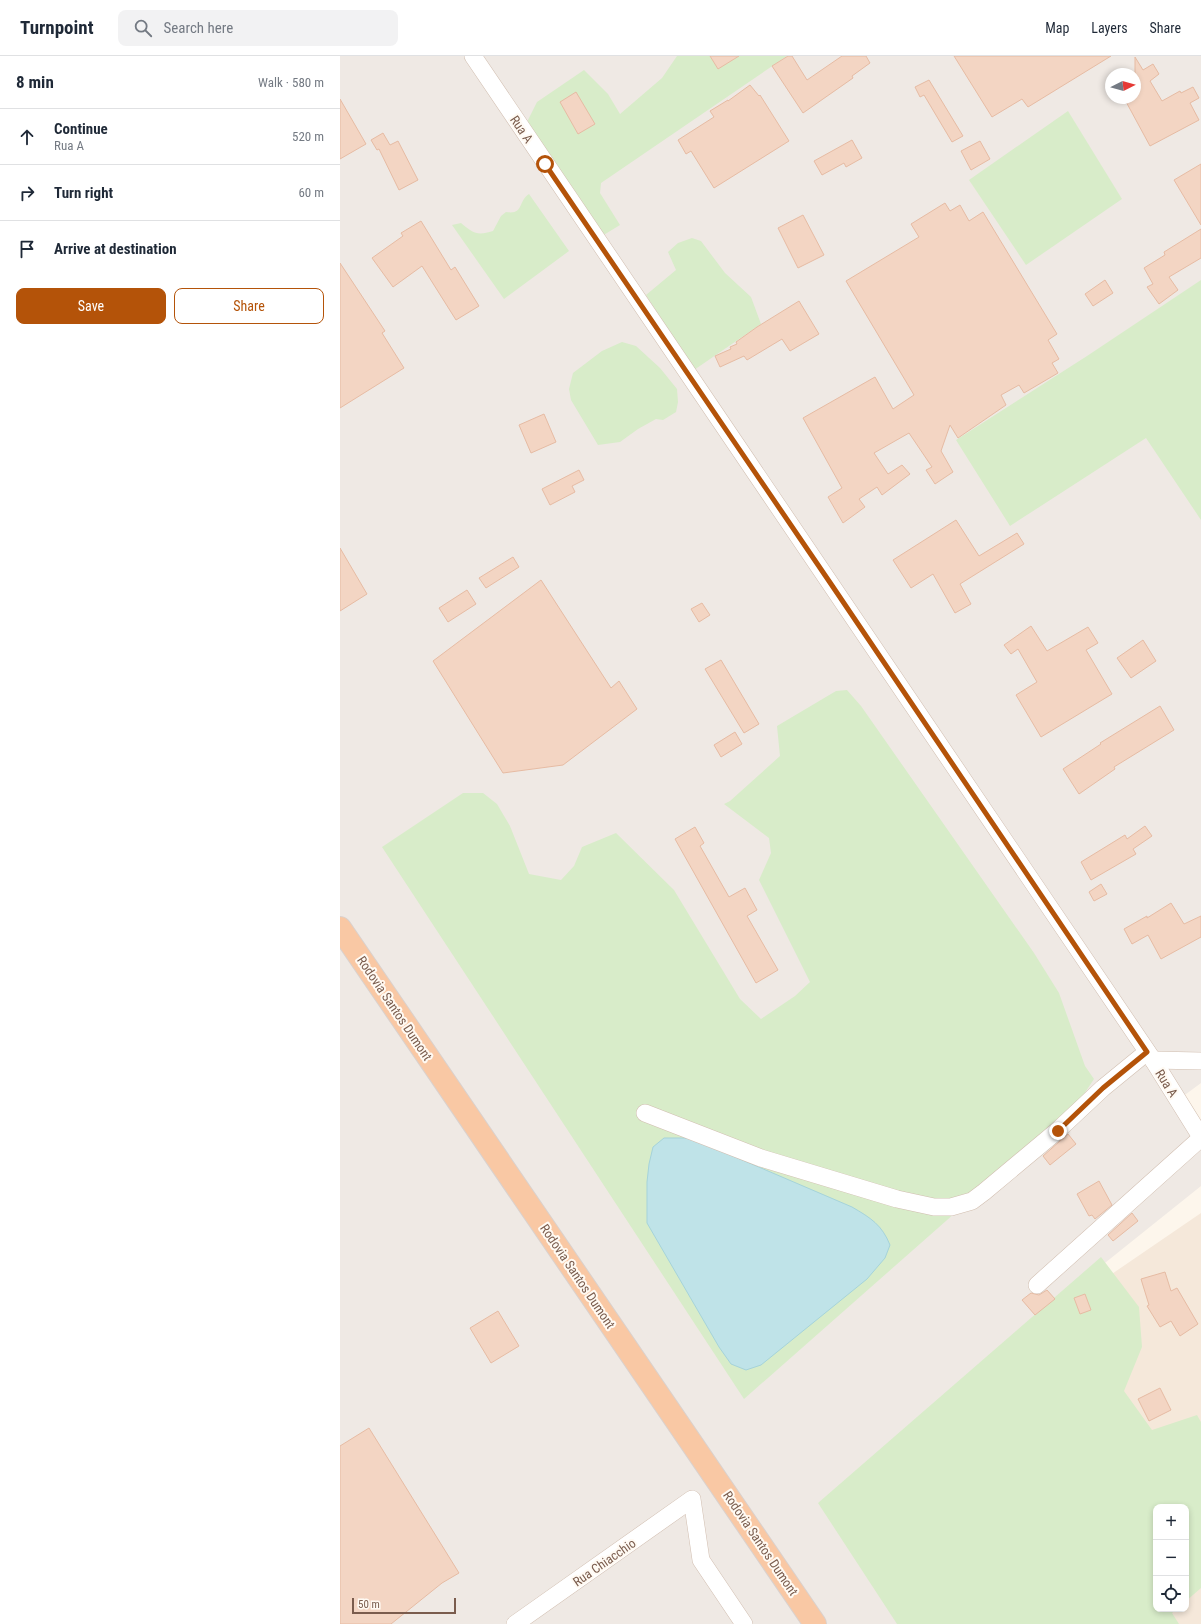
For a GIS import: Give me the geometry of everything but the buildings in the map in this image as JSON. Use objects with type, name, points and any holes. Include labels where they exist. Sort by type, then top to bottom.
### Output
[{"type":"highway","name":"Rodovia Santos Dumont","points":[[340,928],[815,1624]]},
{"type":"street","name":"Rua A","points":[[473,56],[1150,1056],[1201,1138]]},
{"type":"street","points":[[645,1114],[761,1158],[882,1195],[934,1207],[951,1207],[972,1201],[984,1192],[1058,1131],[1103,1088],[1150,1056],[1201,1061]]},
{"type":"street","points":[[1038,1285],[1201,1138]]},
{"type":"street","name":"Rua Chiacchio","points":[[515,1624],[692,1499],[701,1560],[744,1624]]},
{"type":"shaded area","points":[[340,56],[1201,56],[1201,1083],[1178,1100],[1201,1139],[1201,1186],[1000,1347],[1153,1604],[1153,1612],[1159,1612],[1170,1624],[340,1624]]},
{"type":"shaded area","points":[[1201,1213],[1201,1624],[1177,1624],[1170,1612],[1189,1612],[1189,1504],[1153,1504],[1008,1345]]},
{"type":"green space","points":[[677,56],[787,56],[601,183],[600,193],[620,225],[602,236],[527,122],[537,102],[584,70],[608,94],[620,114],[662,78]]},
{"type":"green space","points":[[1068,111],[1122,199],[1026,265],[969,180]]},
{"type":"green space","points":[[529,194],[569,251],[504,299],[452,225],[461,223],[476,233],[493,231],[501,216],[506,212],[516,211]]},
{"type":"green space","points":[[692,238],[701,241],[725,273],[751,297],[761,324],[694,370],[646,295],[676,270],[668,252],[678,243]]},
{"type":"green space","points":[[1201,280],[1201,520],[1146,438],[1010,526],[956,440],[1087,356]]},
{"type":"green space","points":[[622,342],[636,346],[660,368],[677,389],[678,402],[676,412],[663,420],[656,419],[638,429],[620,442],[598,445],[571,400],[569,389],[573,373],[602,351]]},
{"type":"green space","points":[[847,690],[861,706],[1034,953],[1059,993],[1085,1066],[1094,1079],[1082,1097],[1039,1139],[744,1399],[382,847],[463,793],[483,793],[497,804],[510,826],[529,874],[561,880],[574,866],[582,847],[616,833],[674,890],[740,999],[761,1019],[795,996],[810,982],[759,880],[771,853],[769,838],[724,804],[730,801],[780,756],[777,726],[836,691]]},
{"type":"green space","points":[[1101,1257],[1139,1307],[1142,1347],[1124,1391],[1152,1430],[1197,1415],[1201,1422],[1201,1588],[1189,1598],[1189,1504],[1153,1504],[1153,1612],[1173,1612],[1172,1613],[1179,1624],[897,1624],[818,1503]]},
{"type":"water","points":[[664,1138],[691,1138],[852,1207],[875,1223],[887,1238],[890,1245],[885,1258],[867,1279],[761,1365],[746,1370],[731,1364],[719,1347],[647,1223],[647,1182],[649,1164],[653,1147]]},
{"type":"route","points":[[545,164],[1147,1052],[1103,1088],[1058,1131]]}]
